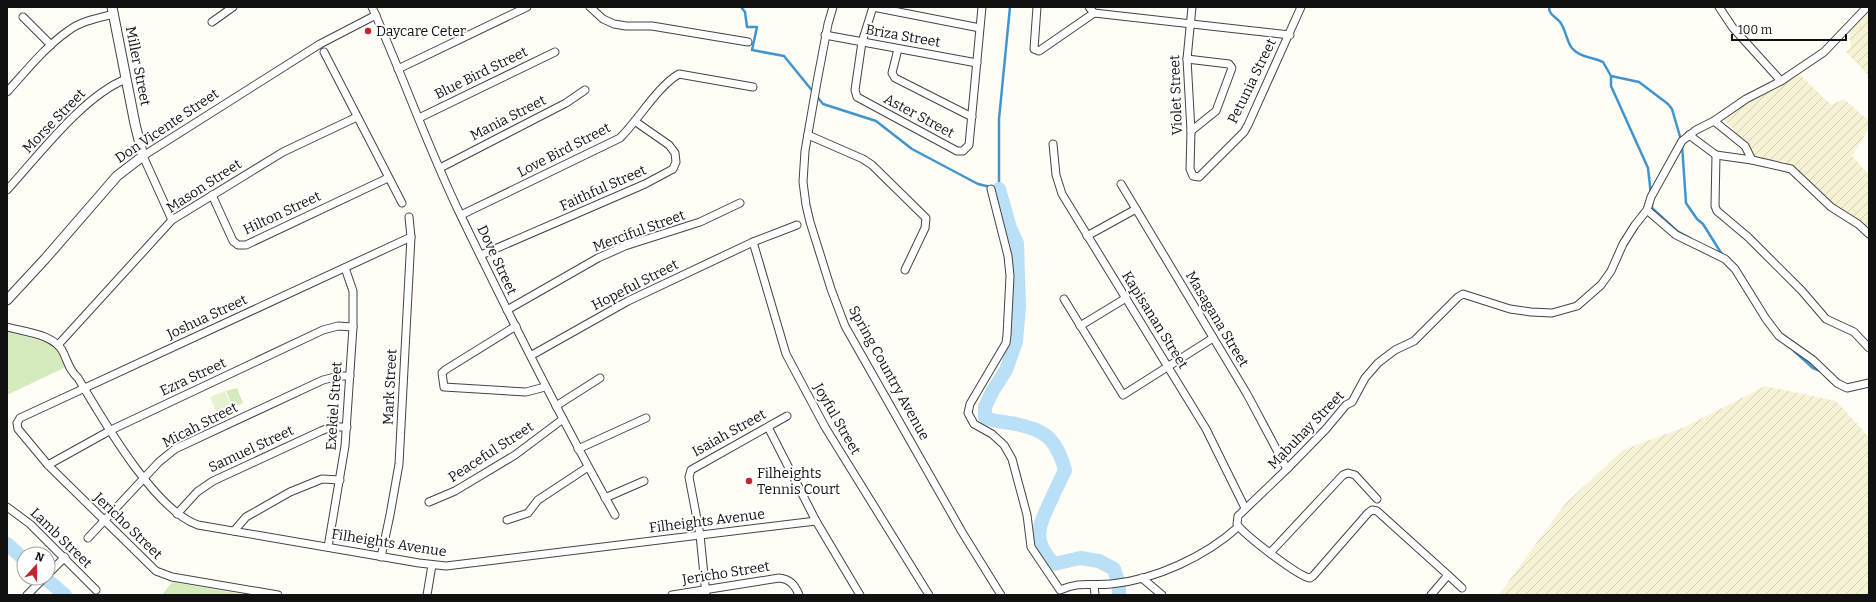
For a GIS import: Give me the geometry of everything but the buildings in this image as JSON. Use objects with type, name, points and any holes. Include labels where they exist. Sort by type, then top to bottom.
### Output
[{"type":"street","points":[[212,22],[233,7]]},
{"type":"street","name":"Dove Street","points":[[372,7],[440,168],[461,215],[482,255],[506,310],[532,355],[546,387],[578,449],[615,515]]},
{"type":"street","points":[[398,69],[527,7]]},
{"type":"street","points":[[590,7],[603,19],[614,24],[626,26],[652,26],[748,42]]},
{"type":"street","name":"Spring Country Avenue","points":[[833,7],[825,35],[808,135],[804,167],[806,205],[831,289],[845,326],[1000,595]]},
{"type":"street","points":[[873,7],[980,28]]},
{"type":"street","name":"Aster Street","points":[[873,7],[862,42],[855,90],[857,97],[957,151],[963,152],[969,146],[982,7]]},
{"type":"street","points":[[1037,7],[1034,49],[1039,51],[1094,13],[1290,35]]},
{"type":"street","points":[[1089,7],[1094,13]]},
{"type":"street","name":"Violet Street","points":[[1192,7],[1187,59],[1191,131],[1190,170],[1193,176],[1199,177]]},
{"type":"street","name":"Petunia Street","points":[[1199,177],[1248,125],[1290,35],[1301,7]]},
{"type":"street","points":[[1719,7],[1733,28],[1781,81]]},
{"type":"street","name":"Mabuhay Street","points":[[1238,527],[1237,518],[1245,508],[1287,469],[1354,399],[1365,378],[1378,363],[1395,350],[1414,341],[1458,297],[1463,294],[1510,309],[1542,313],[1564,311],[1577,306],[1601,285],[1611,271],[1623,244],[1647,210],[1652,197],[1682,141],[1746,99],[1781,81],[1824,52],[1867,7]]},
{"type":"street","points":[[7,92],[50,45],[68,30],[113,11]]},
{"type":"street","name":"Miller Street","points":[[113,11],[143,156],[172,220]]},
{"type":"street","name":"Don Vicente Street","points":[[7,300],[46,259],[117,176],[143,156],[320,44],[376,15]]},
{"type":"street","points":[[23,17],[50,45]]},
{"type":"street","name":"Briza Street","points":[[825,35],[977,63]]},
{"type":"street","points":[[898,49],[892,73],[895,78],[972,117]]},
{"type":"street","points":[[324,52],[402,204]]},
{"type":"street","name":"Blue Bird Street","points":[[419,118],[554,52]]},
{"type":"street","points":[[1187,59],[1229,64],[1232,68],[1216,111],[1191,131]]},
{"type":"street","name":"Love Bird Street","points":[[461,215],[620,138],[636,122],[671,79],[679,74],[753,87]]},
{"type":"street","name":"Morse Street","points":[[7,190],[71,120],[99,93],[108,86],[126,79]]},
{"type":"street","name":"Mania Street","points":[[440,168],[566,103],[585,90]]},
{"type":"street","name":"Mason Street","points":[[58,345],[172,220],[283,152],[357,117]]},
{"type":"street","points":[[1714,120],[1745,146],[1752,160]]},
{"type":"street","name":"Faithful Street","points":[[482,255],[645,184],[673,169],[676,162],[675,153],[669,145],[636,122]]},
{"type":"street","points":[[808,135],[863,159],[872,165],[926,218],[925,228],[905,270]]},
{"type":"street","points":[[1689,135],[1716,155],[1752,160],[1791,169],[1831,207],[1858,224],[1869,234]]},
{"type":"street","name":"Kapisanan Street","points":[[1053,144],[1056,175],[1062,194],[1206,429],[1245,508]]},
{"type":"street","points":[[1716,155],[1715,206],[1718,211],[1748,237],[1791,280],[1826,319],[1854,332],[1869,348]]},
{"type":"street","name":"Hilton Street","points":[[212,195],[233,241],[241,246],[388,178]]},
{"type":"street","name":"Masagana Street","points":[[1121,184],[1252,403],[1287,469]]},
{"type":"street","points":[[991,188],[1010,269],[1007,335],[1006,343],[970,404],[968,412],[974,424],[992,434],[1004,445],[1012,459],[1027,515],[1031,547],[1060,590],[1078,583],[1094,585],[1111,584],[1142,578],[1216,546],[1238,527],[1270,553],[1307,577],[1314,576],[1372,510],[1377,511],[1462,588]]},
{"type":"street","name":"Merciful Street","points":[[506,310],[598,258],[625,246],[700,222],[740,203]]},
{"type":"street","points":[[1087,236],[1136,209]]},
{"type":"street","points":[[1647,210],[1676,235],[1725,259],[1735,269],[1766,320],[1779,336],[1813,360],[1837,383],[1847,388],[1869,383]]},
{"type":"street","name":"Mark Street","points":[[381,557],[399,464],[411,237],[409,218]]},
{"type":"street","name":"Hopeful Street","points":[[532,355],[628,301],[753,242],[797,225]]},
{"type":"street","name":"Joshua Street","points":[[17,423],[20,418],[411,237]]},
{"type":"street","name":"Joyful Street","points":[[753,242],[786,354],[825,427],[929,595]]},
{"type":"street","name":"Exekiel Street","points":[[328,547],[340,480],[347,427],[353,326],[353,291],[345,268]]},
{"type":"street","points":[[1080,326],[1126,298]]},
{"type":"street","points":[[1064,299],[1121,394],[1125,394],[1213,338]]},
{"type":"street","name":"Ezra Street","points":[[48,464],[111,430],[323,330],[338,326],[353,326]]},
{"type":"street","points":[[516,326],[445,370],[442,373],[444,387],[526,392],[546,387]]},
{"type":"street","points":[[7,328],[43,337],[58,345]]},
{"type":"street","name":"Filheights Avenue","points":[[58,345],[69,367],[78,378],[143,478],[177,514],[198,525],[432,565],[458,565],[816,521]]},
{"type":"street","name":"Micah Street","points":[[88,538],[143,478],[174,449],[323,380],[339,376],[350,376]]},
{"type":"street","points":[[556,406],[600,378]]},
{"type":"street","name":"Isaiah Street","points":[[706,593],[700,536],[688,477],[691,470],[786,416]]},
{"type":"street","points":[[578,449],[646,418]]},
{"type":"street","name":"Peaceful Street","points":[[430,502],[455,491],[515,455],[563,419]]},
{"type":"street","name":"Jericho Street","points":[[17,423],[18,429],[48,464],[150,568],[163,575],[278,595]]},
{"type":"street","name":"Samuel Street","points":[[177,514],[197,492],[212,481],[331,427],[347,427]]},
{"type":"street","points":[[768,427],[816,521],[860,595]]},
{"type":"street","points":[[507,520],[528,513],[538,500],[588,467]]},
{"type":"street","points":[[1270,553],[1343,475],[1348,473],[1355,475],[1377,499]]},
{"type":"street","points":[[234,532],[246,517],[290,492],[322,479],[340,480]]},
{"type":"street","points":[[605,498],[644,481]]},
{"type":"street","name":"Lamb Street","points":[[7,507],[30,524],[65,557],[96,590]]},
{"type":"street","points":[[56,566],[65,557]]},
{"type":"street","points":[[427,595],[432,565]]},
{"type":"street","points":[[1431,595],[1448,575]]},
{"type":"street","name":"Jericho Street","points":[[672,595],[706,593],[780,578],[789,580],[799,595]]},
{"type":"street","points":[[1142,578],[1162,595]]},
{"type":"street","points":[[1094,585],[1095,595]]},
{"type":"street","points":[[27,595],[37,586]]},
{"type":"shaded area","points":[[1869,8],[1869,76],[1846,52],[1851,47],[1849,28]]},
{"type":"shaded area","points":[[1794,69],[1831,105],[1844,99],[1869,121],[1869,128],[1852,156],[1869,175],[1869,241],[1849,217],[1803,182],[1784,161],[1762,162],[1746,149],[1733,129],[1718,115]]},
{"type":"shaded area","points":[[1765,386],[1836,401],[1869,437],[1869,595],[1499,595],[1565,504],[1623,450],[1685,427]]},
{"type":"green space","points":[[7,331],[48,343],[56,349],[66,367],[7,395]]},
{"type":"green space","points":[[237,388],[243,403],[233,407],[226,391]]},
{"type":"green space","points":[[225,391],[235,415],[220,421],[210,397]]},
{"type":"green space","points":[[172,582],[247,595],[162,595]]},
{"type":"waterway","points":[[741,7],[745,12],[747,27],[757,27],[752,50],[784,56],[823,104],[876,121],[912,149],[978,184],[999,189],[999,119],[1010,7]]},
{"type":"waterway","points":[[1549,7],[1551,14],[1562,24],[1567,39],[1576,52],[1603,62],[1611,76],[1639,82],[1668,104],[1672,109],[1681,140]]},
{"type":"waterway","points":[[1611,76],[1611,86],[1648,168],[1651,195]]},
{"type":"waterway","points":[[1682,145],[1686,203],[1697,219],[1703,224],[1723,256]]},
{"type":"waterway","points":[[999,189],[1010,228],[1017,243],[1019,306],[1016,342],[1006,370],[992,392],[985,407],[985,417],[994,421],[1021,425],[1040,431],[1052,442],[1057,449],[1065,470],[1042,519],[1039,534],[1042,548],[1054,564],[1080,558],[1099,561],[1114,569],[1119,584],[1119,595]]},
{"type":"waterway","points":[[1652,204],[1652,208],[1677,231],[1690,238]]},
{"type":"waterway","points":[[1794,351],[1813,368],[1820,371]]},
{"type":"waterway","points":[[7,544],[16,552]]},
{"type":"waterway","points":[[54,586],[65,595]]},
{"type":"place","name":"Daycare Ceter","points":[[368,31]]},
{"type":"place","name":"Filheights Tennis Court","points":[[749,481]]}]
